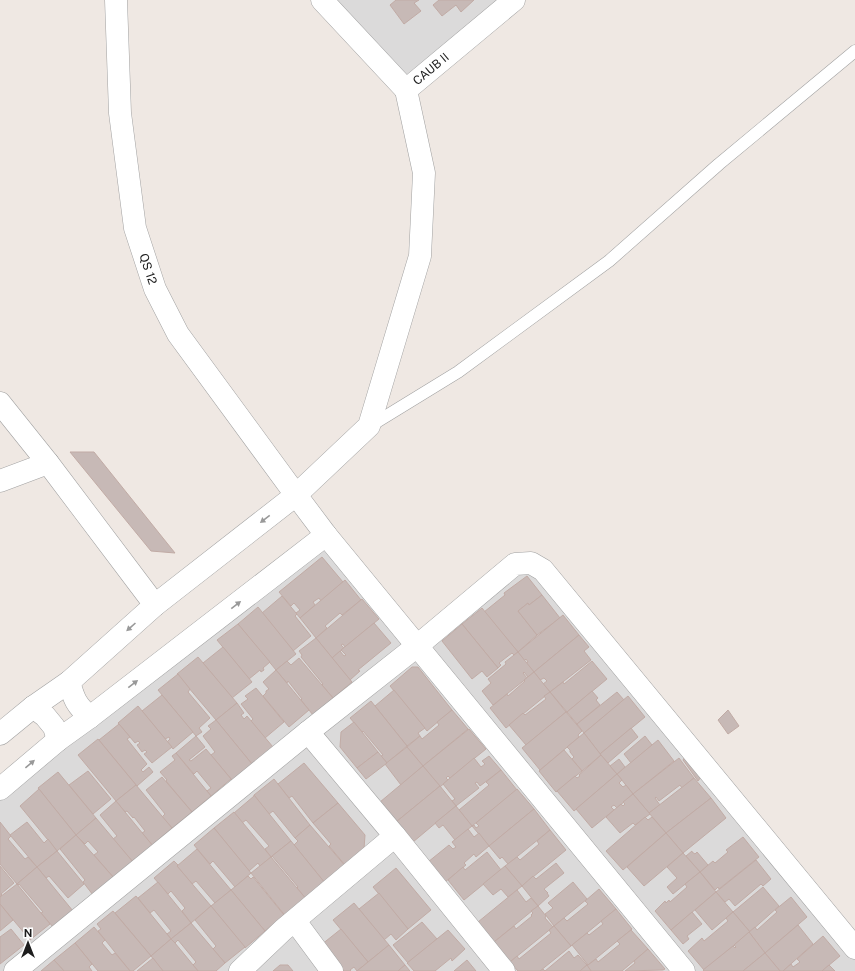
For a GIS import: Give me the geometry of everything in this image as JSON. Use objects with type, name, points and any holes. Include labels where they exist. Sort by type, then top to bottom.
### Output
[{"type":"street","name":"QS 12","points":[[116,0],[120,113],[135,228],[155,289],[178,334],[326,535],[684,971]]},
{"type":"street","name":"CAUB II","points":[[322,0],[406,90],[514,0]]},
{"type":"street","points":[[0,734],[33,707],[69,682],[155,605],[296,495],[369,426],[420,256],[424,173],[406,90]]},
{"type":"street","points":[[0,403],[48,463],[155,605]]},
{"type":"street","points":[[0,481],[48,463]]},
{"type":"street","points":[[0,789],[58,740],[326,535]]},
{"type":"street","points":[[15,971],[308,732],[417,646],[515,564],[531,564],[543,570],[855,948]]},
{"type":"street","points":[[69,682],[74,699],[81,710],[90,717]]},
{"type":"street","points":[[33,707],[45,716],[54,727],[58,740]]},
{"type":"street","points":[[308,732],[504,971]]},
{"type":"street","points":[[240,971],[283,930],[394,836]]},
{"type":"street","points":[[295,921],[332,971]]},
{"type":"lane","points":[[369,426],[458,372],[609,261],[719,164],[855,51]]},
{"type":"shaded area","points":[[334,0],[512,0],[406,90]]},
{"type":"shaded area","points":[[326,535],[417,646],[531,563],[855,943],[855,971],[0,971],[0,794]]},
{"type":"building","points":[[396,0],[419,0],[414,3],[421,11],[404,24],[390,5]]},
{"type":"building","points":[[439,0],[474,0],[461,12],[456,5],[442,16],[433,5]]},
{"type":"building","points":[[70,452],[94,452],[175,553],[151,551]]},
{"type":"building","points":[[322,557],[343,582],[321,601],[319,598],[313,602],[315,605],[300,618],[296,613],[300,610],[294,603],[291,606],[279,592]]},
{"type":"building","points":[[527,576],[542,595],[518,611],[537,635],[518,652],[484,612],[505,595],[504,593]]},
{"type":"building","points":[[345,580],[361,600],[342,615],[340,613],[325,626],[327,628],[316,638],[300,618]]},
{"type":"building","points":[[542,595],[560,618],[537,635],[518,611]]},
{"type":"building","points":[[282,596],[297,614],[295,616],[311,636],[293,651],[262,613]]},
{"type":"building","points":[[362,599],[379,619],[345,647],[343,644],[341,645],[344,648],[332,658],[316,638]]},
{"type":"building","points":[[258,607],[296,654],[276,670],[238,624]]},
{"type":"building","points":[[482,608],[518,652],[514,655],[512,653],[499,663],[501,665],[498,668],[462,624]]},
{"type":"building","points":[[563,615],[579,635],[534,672],[526,663],[528,662],[526,659],[524,661],[518,652]]},
{"type":"building","points":[[374,623],[391,643],[358,670],[360,671],[350,680],[332,658],[340,651],[344,656],[346,655],[341,650]]},
{"type":"building","points":[[238,624],[270,662],[263,668],[264,670],[261,672],[260,670],[249,679],[217,640]]},
{"type":"building","points":[[462,624],[498,668],[487,677],[482,671],[472,679],[442,641]]},
{"type":"building","points":[[579,635],[589,647],[584,651],[591,660],[550,692],[543,684],[547,681],[544,678],[540,680],[534,672]]},
{"type":"building","points":[[316,638],[352,682],[333,698],[301,657],[302,655],[299,651]]},
{"type":"building","points":[[223,647],[252,682],[232,698],[203,663]]},
{"type":"building","points":[[518,652],[534,672],[528,677],[524,672],[523,673],[527,678],[493,705],[482,691],[491,683],[488,679],[506,664],[505,662]]},
{"type":"building","points":[[198,657],[237,703],[216,720],[177,674]]},
{"type":"building","points":[[299,658],[333,698],[313,715],[288,681],[287,683],[276,670],[287,661],[291,665]]},
{"type":"building","points":[[592,661],[607,679],[567,712],[550,692],[563,682],[564,684]]},
{"type":"building","points":[[412,667],[418,667],[452,710],[427,731],[390,686]]},
{"type":"building","points":[[276,670],[309,710],[289,727],[263,696],[269,689],[263,682]]},
{"type":"building","points":[[534,672],[550,692],[506,728],[490,708],[507,694],[508,696]]},
{"type":"building","points":[[178,674],[190,689],[188,692],[210,718],[199,728],[202,732],[196,736],[158,690]]},
{"type":"building","points":[[256,688],[284,722],[265,738],[251,721],[253,719],[241,704],[248,699],[245,696]]},
{"type":"building","points":[[394,690],[425,728],[418,733],[420,736],[407,746],[375,706]]},
{"type":"building","points":[[592,691],[598,698],[596,700],[600,705],[577,724],[567,712]]},
{"type":"building","points":[[550,692],[566,712],[526,745],[509,725],[523,713],[525,715],[546,699],[544,696]]},
{"type":"building","points":[[617,692],[624,700],[584,733],[577,724]]},
{"type":"building","points":[[162,695],[193,732],[173,749],[167,742],[170,739],[169,737],[165,739],[142,711]]},
{"type":"building","points":[[628,696],[645,717],[600,754],[584,733]]},
{"type":"building","points":[[371,701],[407,746],[387,763],[381,756],[383,755],[350,718]]},
{"type":"building","points":[[237,703],[244,713],[241,715],[244,719],[247,716],[273,747],[252,764],[216,720]]},
{"type":"building","points":[[138,706],[172,747],[152,763],[144,754],[147,752],[145,750],[142,752],[137,745],[140,743],[138,741],[135,743],[118,723]]},
{"type":"building","points":[[452,710],[468,729],[423,766],[407,747],[420,736],[422,739],[439,725],[437,722]]},
{"type":"building","points":[[728,710],[739,726],[728,734],[718,720]]},
{"type":"building","points":[[566,712],[582,731],[578,735],[579,737],[540,770],[522,748]]},
{"type":"building","points":[[216,720],[252,764],[232,780],[211,755],[215,752],[203,736],[211,729],[208,726]]},
{"type":"building","points":[[354,722],[378,752],[357,768],[340,747],[341,732]]},
{"type":"building","points":[[119,724],[130,737],[127,739],[147,764],[141,770],[143,772],[149,767],[153,772],[137,786],[99,740]]},
{"type":"building","points":[[631,728],[638,737],[608,763],[600,754]]},
{"type":"building","points":[[469,729],[486,749],[450,778],[448,776],[446,778],[448,780],[440,787],[423,766]]},
{"type":"building","points":[[584,733],[601,755],[582,771],[572,759],[574,757],[567,747]]},
{"type":"building","points":[[196,736],[205,747],[189,760],[191,761],[206,749],[231,779],[211,796],[207,791],[211,788],[197,771],[194,774],[176,753]]},
{"type":"building","points":[[645,736],[652,745],[631,763],[624,754]]},
{"type":"building","points":[[98,739],[136,785],[116,801],[78,755]]},
{"type":"building","points":[[658,740],[674,761],[633,794],[617,774]]},
{"type":"building","points":[[407,747],[423,766],[401,785],[385,764]]},
{"type":"building","points":[[690,748],[707,769],[698,781],[683,760]]},
{"type":"building","points":[[564,750],[582,771],[556,792],[539,771]]},
{"type":"building","points":[[378,752],[387,763],[366,779],[357,768]]},
{"type":"building","points":[[176,753],[211,796],[192,812],[160,772],[175,760],[172,756]]},
{"type":"building","points":[[601,755],[617,774],[574,811],[557,791],[575,776],[577,778],[580,776],[579,775]]},
{"type":"building","points":[[489,756],[501,770],[480,786],[477,782],[475,783],[479,788],[456,806],[452,801],[455,799],[443,784],[474,758],[481,767],[485,764],[482,761]]},
{"type":"building","points":[[679,758],[694,778],[682,788],[680,785],[659,801],[656,797],[655,798],[660,805],[649,813],[633,794]]},
{"type":"building","points":[[619,759],[625,767],[617,774],[610,766]]},
{"type":"building","points":[[304,763],[338,803],[313,823],[292,796],[289,798],[278,784]]},
{"type":"building","points":[[423,766],[440,786],[396,822],[380,802]]},
{"type":"building","points":[[501,770],[517,790],[472,826],[459,810],[489,785],[486,782]]},
{"type":"building","points":[[88,771],[111,799],[93,814],[69,785]]},
{"type":"building","points":[[58,772],[96,818],[76,835],[38,788]]},
{"type":"building","points":[[617,774],[622,780],[619,783],[623,787],[626,785],[633,794],[617,808],[614,805],[611,807],[614,810],[592,828],[576,809]]},
{"type":"building","points":[[162,777],[192,812],[172,828],[162,817],[165,814],[146,790]]},
{"type":"building","points":[[694,778],[711,798],[666,833],[649,813]]},
{"type":"building","points":[[274,779],[310,825],[295,838],[273,811],[269,814],[254,795]]},
{"type":"building","points":[[136,785],[172,828],[152,845],[142,833],[145,831],[134,817],[133,818],[127,811],[125,812],[116,801]]},
{"type":"building","points":[[440,786],[456,806],[413,842],[396,822]]},
{"type":"building","points":[[39,789],[76,835],[57,851],[20,806]]},
{"type":"building","points":[[517,789],[534,809],[489,846],[472,826],[474,825],[476,828],[479,826],[476,823]]},
{"type":"building","points":[[633,794],[650,814],[635,825],[633,823],[620,833],[606,817],[621,804],[623,806],[625,804],[623,802]]},
{"type":"building","points":[[254,795],[291,841],[271,857],[265,849],[269,846],[246,820],[242,823],[234,813]]},
{"type":"building","points":[[711,798],[726,818],[683,853],[666,833]]},
{"type":"building","points":[[116,801],[153,846],[132,861],[113,839],[117,836],[100,815]]},
{"type":"building","points":[[338,803],[365,835],[364,849],[345,865],[329,846],[331,844],[313,823]]},
{"type":"building","points":[[456,806],[472,826],[455,840],[443,825],[439,828],[435,823]]},
{"type":"building","points":[[534,809],[550,830],[508,864],[502,857],[500,859],[489,846]]},
{"type":"building","points":[[234,812],[271,857],[260,866],[258,863],[249,871],[214,828]]},
{"type":"building","points":[[645,817],[648,820],[652,817],[666,833],[623,870],[606,851]]},
{"type":"building","points":[[96,818],[133,862],[114,878],[94,855],[98,852],[88,841],[85,844],[76,835]]},
{"type":"building","points":[[0,822],[11,836],[8,839],[25,859],[28,857],[37,867],[17,884],[0,864]]},
{"type":"building","points":[[27,822],[44,843],[48,839],[57,851],[37,867],[10,835]]},
{"type":"building","points":[[310,825],[347,868],[325,883],[294,845],[298,841],[295,838]]},
{"type":"building","points":[[214,828],[251,873],[235,887],[213,861],[210,864],[194,845]]},
{"type":"building","points":[[468,829],[474,837],[479,833],[489,846],[476,857],[474,854],[464,863],[466,865],[445,882],[428,862],[449,845],[453,849],[456,847],[452,842]]},
{"type":"building","points":[[550,830],[566,850],[522,886],[505,866],[517,857],[520,860],[539,844],[537,841]]},
{"type":"building","points":[[666,833],[683,853],[644,886],[627,867]]},
{"type":"building","points":[[76,835],[114,878],[93,895],[83,882],[85,880],[60,849]]},
{"type":"building","points":[[743,837],[759,857],[719,889],[718,887],[715,890],[700,872],[713,861],[715,863],[728,852],[726,850]]},
{"type":"building","points":[[291,841],[325,883],[307,900],[272,856]]},
{"type":"building","points":[[197,849],[231,890],[215,903],[196,881],[192,884],[177,866]]},
{"type":"building","points":[[57,851],[84,884],[68,898],[49,876],[46,878],[37,867]]},
{"type":"building","points":[[692,851],[695,854],[697,852],[708,865],[700,872],[686,856]]},
{"type":"building","points":[[487,852],[501,870],[464,900],[448,880],[463,867],[465,870]]},
{"type":"building","points":[[683,853],[700,872],[673,894],[667,887],[677,878],[667,867]]},
{"type":"building","points":[[271,857],[307,900],[287,918],[251,873]]},
{"type":"building","points":[[756,860],[771,879],[763,886],[761,884],[735,906],[729,899],[725,902],[716,892]]},
{"type":"building","points":[[174,861],[211,906],[191,923],[182,911],[185,908],[171,891],[168,894],[154,878]]},
{"type":"building","points":[[556,863],[564,873],[544,889],[549,896],[538,906],[522,886],[533,876],[536,879]]},
{"type":"building","points":[[0,866],[14,883],[1,894],[2,895],[0,897]]},
{"type":"building","points":[[505,866],[522,886],[508,897],[501,889],[493,895],[483,884]]},
{"type":"building","points":[[37,867],[73,911],[53,927],[41,913],[43,912],[19,884],[17,884]]},
{"type":"building","points":[[396,868],[431,910],[408,929],[373,887]]},
{"type":"building","points":[[700,872],[716,892],[671,930],[655,911],[665,901],[666,903],[669,900],[670,902],[687,887],[685,884]]},
{"type":"building","points":[[248,876],[251,879],[253,877],[284,915],[265,931],[231,890]]},
{"type":"building","points":[[158,882],[191,923],[171,939],[167,934],[171,931],[154,910],[150,913],[138,898]]},
{"type":"building","points":[[573,882],[587,899],[554,926],[545,914],[553,908],[548,903]]},
{"type":"building","points":[[17,884],[50,924],[30,940],[0,904],[0,897]]},
{"type":"building","points":[[763,887],[779,906],[750,932],[733,912]]},
{"type":"building","points":[[599,889],[616,909],[571,946],[554,926],[564,918],[567,921],[588,904],[585,901]]},
{"type":"building","points":[[231,890],[265,931],[245,948],[211,906]]},
{"type":"building","points":[[517,890],[526,902],[531,898],[538,906],[494,942],[478,922]]},
{"type":"building","points":[[716,892],[733,912],[712,930],[695,910]]},
{"type":"building","points":[[379,893],[408,929],[396,940],[391,934],[384,940],[359,909]]},
{"type":"building","points":[[136,896],[171,939],[151,956],[115,913]]},
{"type":"building","points":[[791,897],[807,917],[765,953],[749,932],[755,927],[757,930],[777,912],[775,910]]},
{"type":"building","points":[[354,903],[389,945],[368,962],[333,920]]},
{"type":"building","points":[[0,904],[13,920],[0,931]]},
{"type":"building","points":[[211,906],[245,947],[225,963],[213,949],[216,946],[195,920]]},
{"type":"building","points":[[538,906],[546,916],[545,918],[553,927],[510,962],[494,942],[514,926],[516,929],[532,916],[531,915],[533,913],[531,911]]},
{"type":"building","points":[[616,909],[632,929],[588,965],[572,945],[587,933],[589,935],[603,924],[601,921]]},
{"type":"building","points":[[113,911],[151,956],[133,971],[130,971],[98,931],[101,929],[97,924]]},
{"type":"building","points":[[692,912],[702,924],[687,936],[689,939],[683,944],[671,930]]},
{"type":"building","points":[[733,912],[750,932],[704,970],[688,951],[702,938],[704,941],[728,921],[726,918]]},
{"type":"building","points":[[422,922],[437,939],[408,963],[393,945]]},
{"type":"building","points":[[191,923],[225,963],[216,971],[198,971],[193,965],[196,962],[178,940],[175,943],[171,939]]},
{"type":"building","points":[[798,925],[813,944],[783,971],[780,971],[765,953]]},
{"type":"building","points":[[554,926],[571,946],[540,971],[518,971],[510,962],[517,956],[519,959],[551,933],[549,930]]},
{"type":"building","points":[[94,927],[105,940],[102,943],[112,955],[115,953],[130,971],[98,971],[75,943]]},
{"type":"building","points":[[11,929],[24,945],[0,964],[0,937]]},
{"type":"building","points":[[341,929],[368,962],[357,971],[354,967],[350,970],[351,971],[342,971],[321,945]]},
{"type":"building","points":[[448,930],[465,949],[452,961],[451,958],[435,971],[414,971],[407,963]]},
{"type":"building","points":[[631,930],[648,949],[622,971],[591,971],[587,966],[596,959],[598,962],[620,944],[617,941]]},
{"type":"building","points":[[749,932],[765,953],[743,971],[703,970],[733,946],[735,948],[736,947],[734,945]]},
{"type":"building","points":[[823,936],[840,956],[822,971],[783,971],[791,964],[793,967],[800,962],[797,959]]},
{"type":"building","points":[[171,939],[198,971],[163,971],[151,956]]},
{"type":"building","points":[[75,943],[92,964],[89,967],[92,971],[64,971],[54,960]]},
{"type":"building","points":[[389,945],[405,965],[398,971],[357,971]]},
{"type":"building","points":[[648,949],[665,969],[625,971],[635,963],[634,961]]},
{"type":"building","points":[[569,951],[574,958],[578,955],[587,965],[580,971],[545,971]]},
{"type":"building","points":[[765,953],[780,971],[743,971]]},
{"type":"building","points":[[153,958],[163,971],[137,971]]},
{"type":"building","points":[[54,960],[64,971],[41,971]]},
{"type":"building","points":[[467,960],[476,971],[454,971]]},
{"type":"building","points":[[280,965],[288,965],[293,971],[273,971]]},
{"type":"building","points":[[405,965],[410,971],[398,971]]},
{"type":"building","points":[[587,965],[591,971],[580,971]]},
{"type":"building","points":[[829,965],[835,971],[822,971]]}]
